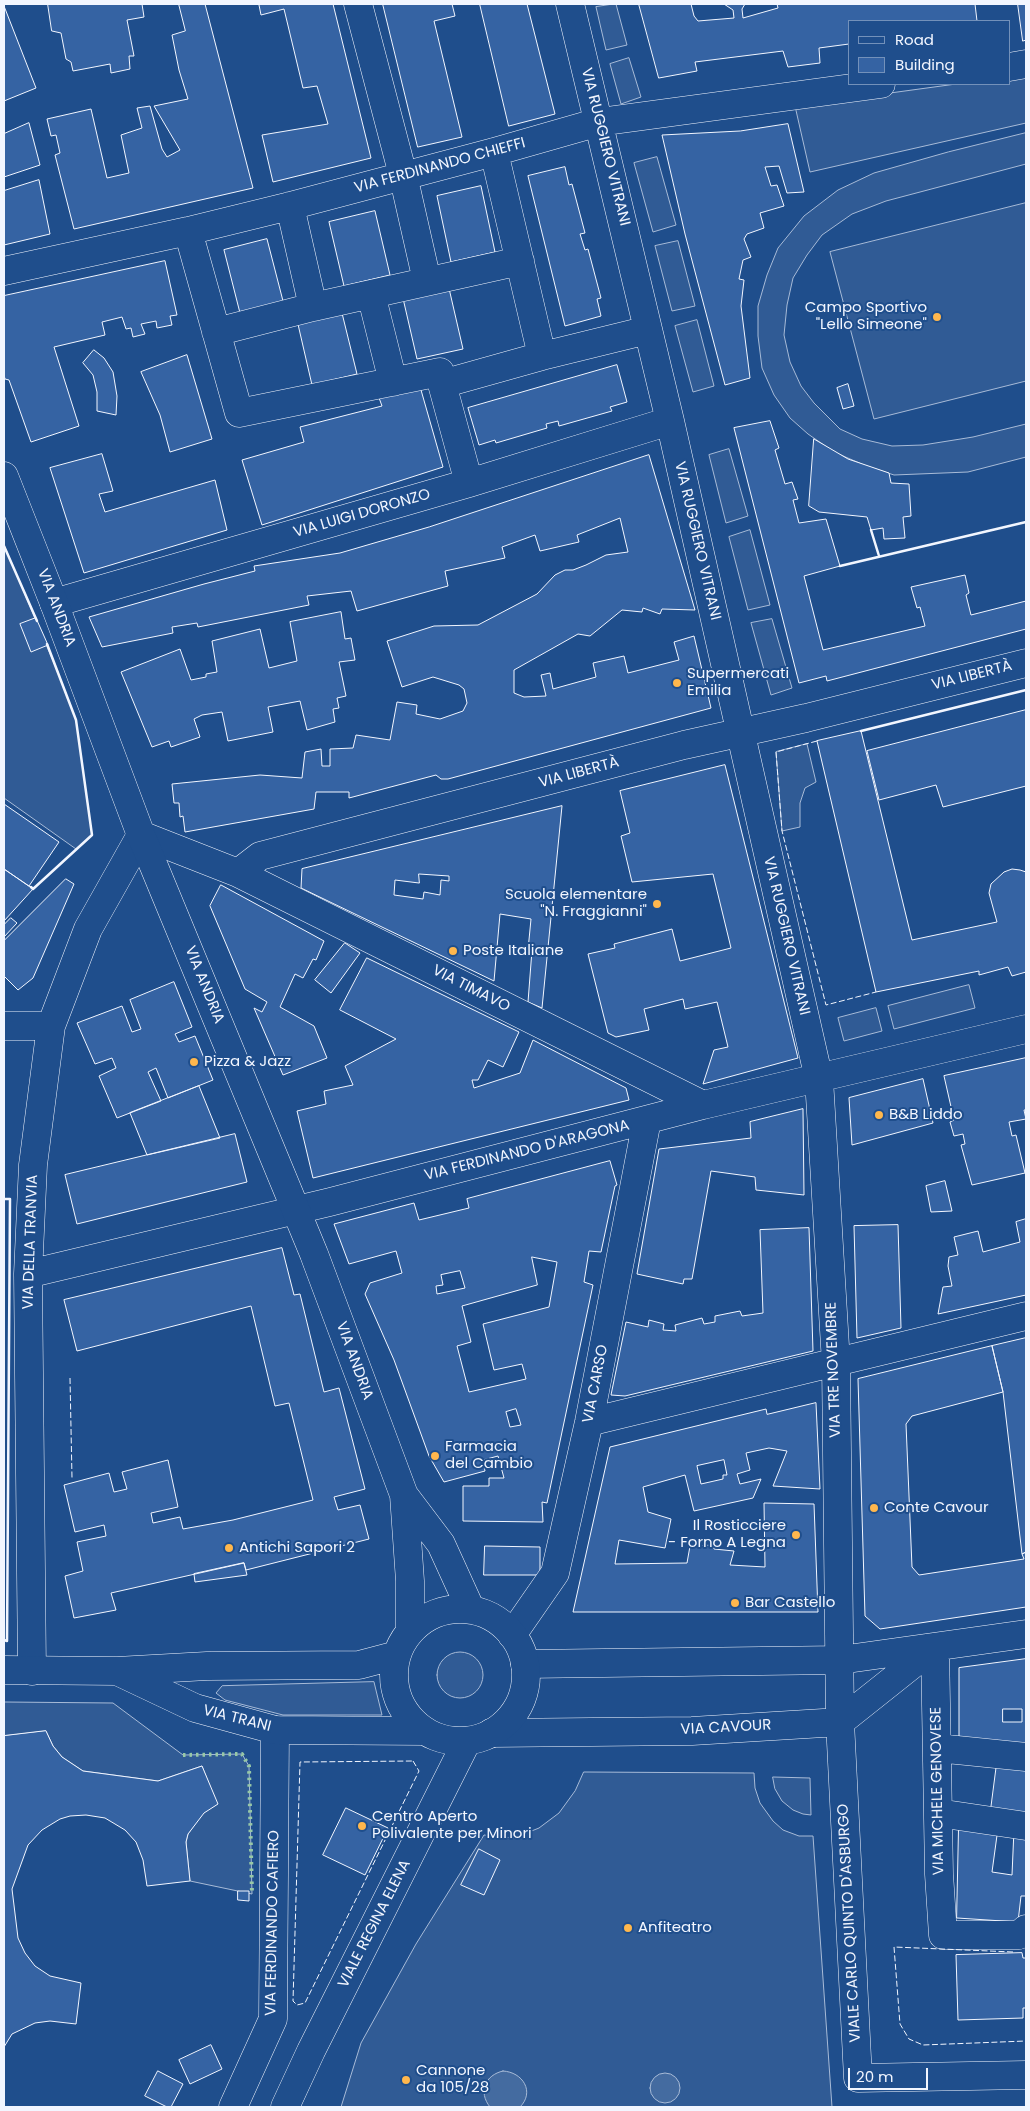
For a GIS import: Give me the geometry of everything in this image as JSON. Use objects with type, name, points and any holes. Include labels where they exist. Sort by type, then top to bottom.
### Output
[{"type":"street","points":[[358,4],[403,175],[426,281]]},
{"type":"street","name":"VIA RUGGIERO VITRANI","points":[[570,4],[670,421],[819,1079]]},
{"type":"street","points":[[1010,66],[1026,64]]},
{"type":"street","name":"VIA FERDINANDO CHIEFFI","points":[[4,271],[188,231],[290,206],[599,122],[874,85]]},
{"type":"street","points":[[494,152],[542,356]]},
{"type":"street","points":[[290,206],[313,307]]},
{"type":"street","points":[[188,231],[239,413],[440,372],[469,483]]},
{"type":"street","points":[[216,332],[313,307],[520,261]]},
{"type":"street","points":[[371,294],[393,382]]},
{"type":"street","points":[[442,384],[542,356],[648,330]]},
{"type":"street","name":"VIA LUIGI DORONZO","points":[[54,603],[469,483],[670,421]]},
{"type":"street","name":"VIA ANDRIA","points":[[4,476],[141,835],[314,1254],[404,1494],[441,1544],[471,1610]]},
{"type":"street","name":"VIA LIBERTÀ","points":[[238,873],[260,856],[740,732],[806,718],[1026,663]]},
{"type":"street","points":[[141,835],[238,873]]},
{"type":"street","name":"VIA DELLA TRANVIA","points":[[32,1671],[28,1274],[33,1165],[51,1026],[88,929],[141,835]]},
{"type":"street","name":"VIA TIMAVO","points":[[238,873],[704,1105]]},
{"type":"street","points":[[4,1026],[51,1026]]},
{"type":"street","name":"VIA FERDINANDO D'ARAGONA","points":[[28,1274],[295,1210],[704,1105],[1026,1029]]},
{"type":"street","name":"VIA TRE NOVEMBRE","points":[[819,1079],[836,1363],[840,1660]]},
{"type":"street","name":"VIA CARSO","points":[[512,1634],[555,1573],[589,1422],[647,1120]]},
{"type":"street","points":[[589,1422],[1026,1316]]},
{"type":"street","name":"VIA ANDRIA","points":[[404,1494],[410,1581],[410,1632]]},
{"type":"street","points":[[454,1610],[471,1610],[487,1614],[501,1623],[512,1634],[521,1649],[526,1664],[526,1681],[522,1698],[514,1713],[502,1726],[479,1737],[450,1740],[425,1731],[409,1717],[398,1698],[394,1669],[402,1643],[410,1632],[423,1621],[438,1613],[454,1610]]},
{"type":"street","points":[[526,1664],[840,1660],[1026,1634]]},
{"type":"street","points":[[840,1722],[935,1647]]},
{"type":"street","name":"VIA MICHELE GENOVESE","points":[[935,1647],[938,1813],[943,1935],[1019,1935],[1026,1929]]},
{"type":"street","name":"VIA TRANI","points":[[4,1670],[117,1671],[207,1666],[359,1666],[397,1655]]},
{"type":"street","name":"VIALE CARLO QUINTO D'ASBURGO","points":[[840,1660],[840,1722],[858,2078],[1026,2075]]},
{"type":"street","name":"VIA TRANI","points":[[117,1671],[194,1708],[275,1730],[425,1731]]},
{"type":"street","name":"VIA CAVOUR","points":[[479,1737],[692,1731],[840,1722]]},
{"type":"street","name":"VIA FERDINANDO CAFIERO","points":[[232,2107],[273,2019],[275,1730]]},
{"type":"street","name":"VIALE REGINA ELENA","points":[[285,2107],[316,2042],[479,1737]]},
{"type":"street","points":[[937,1748],[1026,1757]]},
{"type":"street","points":[[938,1813],[1026,1826]]},
{"type":"shaded area","points":[[616,4],[627,45],[606,50],[596,7]]},
{"type":"shaded area","points":[[629,58],[641,97],[621,104],[610,64]]},
{"type":"shaded area","points":[[1026,74],[1026,123],[810,172],[795,106],[949,85],[1010,85],[1010,76]]},
{"type":"shaded area","points":[[1026,133],[1026,164],[886,201],[852,214],[822,235],[793,278],[787,305],[784,335],[790,362],[801,386],[814,403],[840,429],[862,439],[892,446],[923,445],[973,437],[1026,424],[1026,457],[968,472],[894,475],[834,452],[808,434],[790,418],[774,395],[762,368],[758,336],[758,306],[767,275],[778,248],[804,216],[838,190],[874,173]]},
{"type":"shaded area","points":[[657,157],[676,225],[653,232],[634,163]]},
{"type":"shaded area","name":"Campo Sportivo \"Lello Simeone\"","points":[[1026,203],[1026,381],[874,419],[830,252]]},
{"type":"shaded area","points":[[678,241],[695,306],[672,311],[655,246]]},
{"type":"shaded area","points":[[697,320],[714,386],[693,392],[675,326]]},
{"type":"shaded area","points":[[729,449],[748,516],[726,523],[709,455]]},
{"type":"shaded area","points":[[750,530],[770,605],[748,610],[729,537]]},
{"type":"shaded area","points":[[4,545],[76,720],[92,835],[76,849],[4,798]]},
{"type":"shaded area","points":[[772,619],[792,688],[771,695],[751,623]]},
{"type":"shaded area","points":[[807,744],[816,782],[805,788],[800,803],[800,827],[782,831],[776,752]]},
{"type":"shaded area","points":[[969,985],[975,1008],[894,1029],[888,1006]]},
{"type":"shaded area","points":[[876,1008],[882,1031],[844,1041],[838,1018]]},
{"type":"shaded area","points":[[460,1652],[473,1656],[479,1662],[483,1675],[479,1688],[473,1694],[460,1698],[447,1694],[441,1688],[437,1675],[441,1662],[447,1656]]},
{"type":"shaded area","points":[[374,1682],[382,1715],[283,1715],[225,1700],[216,1693],[222,1686]]},
{"type":"shaded area","points":[[4,1702],[113,1703],[183,1755],[242,1754],[249,1766],[252,1894],[190,1881],[186,1842],[188,1834],[203,1813],[217,1804],[202,1766],[158,1781],[83,1771],[62,1757],[53,1746],[46,1731],[4,1736]]},
{"type":"shaded area","points":[[584,1772],[754,1773],[755,1788],[760,1803],[773,1821],[783,1830],[799,1836],[813,1836],[832,2107],[341,2107],[361,2043],[416,1944],[484,1835],[514,1838],[539,1828],[559,1813],[575,1791]]},
{"type":"shaded area","points":[[773,1777],[810,1778],[811,1815],[793,1810],[782,1801],[775,1789]]},
{"type":"shaded area","points":[[503,2071],[516,2075],[525,2084],[526,2095],[520,2107],[490,2107],[486,2101],[484,2096],[485,2085],[492,2076]]},
{"type":"shaded area","points":[[665,2073],[671,2074],[679,2082],[679,2094],[671,2102],[665,2103],[659,2102],[651,2094],[650,2088],[651,2082],[659,2074]]},
{"type":"building","points":[[48,4],[142,4],[144,17],[127,20],[134,56],[129,56],[130,69],[111,73],[110,64],[73,71],[71,62],[66,59],[61,33],[52,31]]},
{"type":"building","points":[[179,4],[205,4],[253,188],[74,229],[55,155],[60,153],[56,135],[51,136],[47,119],[91,109],[107,178],[129,173],[121,135],[142,128],[137,108],[150,106],[162,149],[167,157],[180,150],[154,106],[188,99],[179,70],[172,35],[185,31]]},
{"type":"building","points":[[254,4],[333,4],[371,158],[273,182],[262,135],[328,124],[317,86],[303,88],[284,9],[261,15],[259,5]]},
{"type":"building","points":[[383,4],[452,4],[455,16],[434,21],[462,137],[418,147]]},
{"type":"building","points":[[480,4],[527,4],[555,114],[509,126]]},
{"type":"building","points":[[639,4],[691,4],[694,16],[698,21],[734,18],[733,10],[724,4],[745,4],[742,9],[743,18],[778,8],[777,4],[975,4],[977,20],[848,20],[848,44],[819,48],[820,63],[788,67],[783,51],[695,62],[697,71],[659,78]]},
{"type":"building","points":[[1018,4],[1026,4],[1026,40],[1023,41]]},
{"type":"building","points":[[4,6],[36,88],[4,101]]},
{"type":"building","points":[[29,123],[40,165],[4,177],[4,134]]},
{"type":"building","points":[[788,124],[804,192],[787,193],[779,166],[765,167],[771,186],[777,185],[784,206],[760,213],[764,228],[747,234],[744,239],[751,257],[743,260],[739,279],[744,280],[741,306],[750,378],[725,385],[685,234],[662,135],[740,131]]},
{"type":"building","points":[[565,167],[569,185],[572,184],[585,233],[580,234],[585,250],[588,249],[601,298],[597,299],[601,316],[565,326],[528,176]]},
{"type":"building","points":[[39,180],[50,234],[4,245],[4,191]]},
{"type":"building","points":[[481,186],[495,252],[451,262],[437,196]]},
{"type":"building","points":[[375,211],[390,275],[344,286],[329,222]]},
{"type":"building","points":[[267,239],[283,301],[240,313],[224,250]]},
{"type":"building","points":[[165,261],[177,315],[170,316],[172,325],[157,328],[156,321],[141,324],[145,334],[133,337],[131,328],[126,329],[122,317],[102,322],[105,335],[54,347],[79,426],[31,442],[9,380],[5,379],[4,375],[4,296]]},
{"type":"building","points":[[448,284],[463,349],[417,359],[402,294]]},
{"type":"building","points":[[341,309],[357,374],[312,385],[297,320]]},
{"type":"building","points":[[94,350],[104,358],[113,372],[117,396],[116,415],[97,411],[97,392],[93,375],[83,363]]},
{"type":"building","points":[[187,355],[212,439],[170,452],[160,415],[141,372]]},
{"type":"building","points":[[617,365],[627,402],[610,407],[612,411],[559,426],[558,421],[546,424],[547,428],[496,443],[495,440],[479,445],[468,408]]},
{"type":"building","points":[[419,383],[443,467],[262,525],[242,460],[304,442],[300,427],[382,406],[378,395]]},
{"type":"building","points":[[848,384],[854,406],[843,409],[837,388]]},
{"type":"building","points":[[770,421],[779,448],[775,450],[785,484],[792,482],[798,499],[793,500],[799,523],[826,519],[840,566],[804,576],[823,650],[925,626],[920,607],[917,608],[911,587],[965,575],[969,593],[966,595],[971,615],[1026,601],[1026,629],[827,681],[826,676],[799,683],[734,428]]},
{"type":"building","points":[[814,439],[848,459],[889,473],[891,483],[909,484],[911,516],[903,517],[905,538],[884,539],[883,528],[871,530],[867,517],[819,512],[809,506]]},
{"type":"building","points":[[102,454],[113,491],[99,494],[105,512],[215,480],[227,530],[84,573],[50,468]]},
{"type":"building","points":[[649,455],[695,610],[662,609],[660,614],[643,608],[642,612],[622,610],[590,636],[578,634],[514,670],[514,693],[524,697],[546,696],[541,675],[550,673],[553,689],[596,677],[593,663],[624,656],[628,673],[679,660],[674,642],[694,636],[711,708],[448,779],[441,779],[436,775],[349,798],[349,792],[316,792],[314,809],[185,832],[183,816],[180,817],[179,803],[174,803],[172,784],[260,775],[302,778],[305,752],[321,749],[322,766],[330,766],[330,749],[353,748],[356,735],[390,740],[397,702],[417,705],[416,714],[440,719],[463,711],[467,703],[464,689],[459,685],[433,677],[402,687],[387,641],[434,626],[478,625],[537,594],[555,575],[565,570],[573,570],[606,555],[628,552],[620,518],[577,535],[579,542],[540,551],[535,535],[502,547],[505,558],[445,571],[448,586],[357,611],[351,591],[307,596],[309,605],[198,627],[197,623],[172,627],[173,633],[102,647],[89,617],[255,571],[254,566],[340,553],[429,527]]},
{"type":"building","points":[[341,612],[345,639],[351,638],[355,660],[339,662],[346,696],[337,698],[339,708],[333,709],[335,722],[307,730],[300,701],[268,707],[273,732],[228,741],[222,712],[202,715],[194,719],[200,737],[171,747],[169,741],[152,747],[121,672],[180,649],[191,680],[206,677],[206,674],[217,672],[212,641],[260,629],[269,668],[297,661],[290,622]]},
{"type":"building","points":[[36,618],[48,645],[31,652],[20,624]]},
{"type":"building","points":[[1026,710],[1026,786],[943,807],[936,785],[879,800],[867,751]]},
{"type":"building","points":[[861,731],[912,940],[997,922],[989,893],[991,884],[1004,872],[1012,869],[1020,870],[1026,872],[1026,972],[1012,976],[1008,967],[979,975],[979,971],[876,992],[817,741]]},
{"type":"building","points":[[725,765],[798,1058],[703,1084],[714,1050],[728,1047],[717,1002],[685,1009],[683,999],[644,1009],[649,1030],[616,1037],[608,1033],[588,954],[615,948],[614,944],[672,929],[680,961],[731,948],[713,874],[632,882],[621,836],[630,833],[620,791]]},
{"type":"building","points":[[4,804],[59,842],[29,886],[4,869]]},
{"type":"building","points":[[562,806],[542,1008],[528,1002],[532,950],[528,950],[531,919],[500,914],[494,981],[301,888],[302,869]],"holes":[[[419,874],[449,876],[449,881],[441,880],[440,895],[424,892],[423,899],[394,895],[395,880],[419,883]]]},
{"type":"building","points":[[4,869],[33,889],[4,921]]},
{"type":"building","points":[[66,879],[74,884],[33,978],[18,990],[4,976],[4,941]]},
{"type":"building","points":[[221,885],[324,941],[316,960],[313,959],[303,978],[295,974],[280,1007],[314,1026],[327,1058],[283,1075],[254,1008],[262,1012],[267,1002],[245,989],[210,906]]},
{"type":"building","points":[[11,918],[17,923],[4,937],[4,925]]},
{"type":"building","points":[[345,943],[360,953],[331,993],[315,980]]},
{"type":"building","points":[[367,958],[519,1032],[503,1067],[488,1060],[478,1080],[472,1080],[474,1088],[520,1073],[533,1040],[626,1088],[629,1100],[313,1178],[297,1111],[326,1104],[324,1091],[353,1085],[345,1066],[396,1039],[340,1010]]},
{"type":"building","points":[[174,982],[192,1027],[175,1034],[179,1042],[195,1036],[213,1080],[168,1098],[156,1068],[148,1072],[161,1101],[117,1118],[99,1076],[116,1068],[112,1058],[95,1064],[77,1023],[122,1006],[132,1032],[141,1029],[130,1000]]},
{"type":"building","points":[[1026,1058],[1026,1110],[1024,1110],[1026,1119],[1009,1122],[1012,1136],[1016,1135],[1025,1173],[972,1185],[961,1145],[965,1144],[963,1134],[954,1136],[950,1122],[954,1120],[944,1076]]},
{"type":"building","points":[[923,1079],[933,1123],[852,1145],[849,1098]]},
{"type":"building","points":[[199,1086],[220,1138],[147,1155],[130,1113]]},
{"type":"building","points":[[803,1109],[804,1195],[756,1190],[755,1177],[711,1171],[692,1279],[684,1279],[683,1284],[637,1274],[659,1149],[751,1138],[750,1122]]},
{"type":"building","points":[[235,1134],[247,1182],[77,1224],[65,1175]]},
{"type":"building","points":[[610,1161],[617,1185],[615,1186],[601,1252],[589,1251],[584,1282],[593,1285],[547,1503],[542,1502],[543,1522],[463,1521],[463,1486],[489,1486],[489,1478],[504,1478],[498,1456],[483,1460],[485,1471],[444,1482],[429,1456],[394,1360],[365,1294],[370,1283],[402,1273],[396,1251],[349,1264],[334,1224],[414,1203],[419,1220],[469,1208],[467,1199]],"holes":[[[532,1257],[557,1262],[549,1307],[483,1324],[494,1370],[522,1364],[526,1379],[469,1392],[457,1346],[471,1342],[462,1306],[537,1285]],[[460,1271],[465,1288],[437,1294],[436,1286],[443,1285],[441,1275]],[[516,1409],[521,1425],[510,1427],[506,1412]]]},
{"type":"building","points":[[945,1181],[952,1211],[931,1212],[926,1186]]},
{"type":"building","points":[[1026,1219],[1026,1295],[938,1314],[943,1287],[952,1286],[948,1266],[949,1257],[958,1255],[954,1237],[978,1231],[983,1252],[1020,1242],[1016,1222]]},
{"type":"building","points":[[898,1225],[901,1328],[857,1338],[854,1226]]},
{"type":"building","points":[[809,1228],[813,1351],[625,1396],[611,1395],[626,1322],[648,1327],[649,1320],[664,1324],[663,1330],[676,1331],[675,1325],[702,1318],[704,1324],[715,1322],[715,1316],[740,1311],[742,1316],[763,1313],[760,1230]]},
{"type":"building","points":[[282,1248],[294,1295],[300,1294],[324,1392],[339,1388],[365,1489],[334,1497],[338,1510],[360,1505],[369,1539],[246,1570],[244,1563],[111,1593],[116,1610],[74,1618],[65,1576],[83,1571],[77,1542],[106,1536],[104,1525],[75,1532],[64,1485],[109,1473],[114,1492],[127,1489],[122,1472],[168,1460],[178,1507],[151,1513],[153,1523],[180,1517],[183,1529],[233,1520],[313,1500],[289,1403],[275,1406],[251,1306],[77,1351],[64,1300]]},
{"type":"building","points":[[1026,1338],[1026,1552],[1022,1554],[1003,1392],[992,1346]]},
{"type":"building","points":[[992,1346],[1003,1392],[912,1416],[906,1424],[912,1567],[919,1575],[1024,1559],[1022,1554],[1026,1552],[1026,1607],[880,1629],[865,1616],[858,1379]]},
{"type":"building","points":[[816,1403],[820,1489],[773,1486],[787,1451],[769,1448],[746,1453],[750,1470],[737,1474],[740,1484],[761,1479],[753,1498],[694,1511],[685,1475],[643,1487],[648,1512],[671,1519],[665,1548],[619,1540],[615,1564],[687,1563],[690,1546],[714,1545],[714,1549],[734,1551],[730,1565],[765,1567],[764,1503],[814,1504],[818,1612],[573,1612],[610,1447],[766,1409],[767,1414]],"holes":[[[724,1460],[727,1475],[723,1475],[723,1479],[701,1484],[697,1466]]]},
{"type":"building","points":[[485,1546],[540,1547],[540,1575],[484,1575]]},
{"type":"building","points":[[244,1563],[247,1575],[195,1582],[194,1574]]},
{"type":"building","points":[[1026,1659],[1026,1745],[959,1742],[959,1668]],"holes":[[[1003,1709],[1022,1709],[1022,1722],[1003,1722]]]},
{"type":"building","points":[[46,1731],[53,1746],[62,1757],[83,1771],[158,1781],[202,1766],[218,1804],[204,1813],[188,1834],[186,1842],[190,1881],[147,1886],[143,1860],[136,1842],[125,1830],[105,1818],[86,1815],[60,1819],[42,1830],[28,1845],[12,1889],[18,1938],[25,1953],[35,1966],[50,1976],[81,1983],[76,2024],[50,2021],[35,2023],[12,2034],[4,2047],[4,1736]]},
{"type":"building","points":[[997,1763],[1026,1766],[1026,1823],[990,1817]]},
{"type":"building","points":[[346,1808],[388,1828],[365,1875],[323,1855]]},
{"type":"building","points":[[959,1824],[998,1828],[992,1872],[1012,1875],[1014,1829],[1026,1831],[1026,1896],[1021,1896],[1018,1922],[957,1918]]},
{"type":"building","points":[[479,1849],[500,1860],[484,1895],[461,1885]]},
{"type":"building","points":[[238,1891],[249,1891],[249,1901],[238,1900]]},
{"type":"building","points":[[1022,1953],[1023,1958],[1026,1958],[1026,2008],[1023,2008],[1023,2018],[958,2020],[956,1955]]},
{"type":"building","points":[[211,2045],[222,2069],[190,2084],[179,2060]]},
{"type":"building","points":[[158,2071],[183,2084],[171,2107],[167,2107],[145,2096]]},
{"type":"hedge","points":[[183,1755],[242,1754],[249,1766],[252,1894]]},
{"type":"fence","points":[[817,741],[776,752],[782,831],[826,1005],[876,992]]},
{"type":"fence","points":[[70,1378],[72,1478]]},
{"type":"fence","points":[[413,1761],[419,1771],[305,2003],[297,2005],[293,2001],[300,1762],[413,1761]]},
{"type":"fence","points":[[1013,1952],[894,1947],[900,2024],[909,2039],[923,2045],[1026,2041]]},
{"type":"wall","points":[[840,566],[1026,522]]},
{"type":"wall","points":[[871,530],[879,556]]},
{"type":"wall","points":[[4,546],[37,621]]},
{"type":"wall","points":[[31,887],[33,889],[92,835],[76,720],[47,644]]},
{"type":"wall","points":[[861,731],[1026,690]]},
{"type":"wall","points":[[4,1199],[10,1199],[7,1641],[4,1640]]},
{"type":"place","name":"Campo Sportivo \"Lello Simeone\"","points":[[937,317]]},
{"type":"place","name":"Supermercati Emilia","points":[[677,683]]},
{"type":"place","name":"Scuola elementare \"N. Fraggianni\"","points":[[657,904]]},
{"type":"place","name":"Poste Italiane","points":[[453,951]]},
{"type":"place","name":"Pizza & Jazz","points":[[194,1062]]},
{"type":"place","name":"B&B Liddo","points":[[879,1115]]},
{"type":"place","name":"Farmacia del Cambio","points":[[435,1456]]},
{"type":"place","name":"Conte Cavour","points":[[874,1508]]},
{"type":"place","name":"Il Rosticciere - Forno A Legna","points":[[796,1535]]},
{"type":"place","name":"Antichi Sapori 2","points":[[229,1548]]},
{"type":"place","name":"Bar Castello","points":[[735,1603]]},
{"type":"place","name":"Centro Aperto Polivalente per Minori","points":[[362,1826]]},
{"type":"place","name":"Anfiteatro","points":[[628,1928]]},
{"type":"place","name":"Cannone da 105/28","points":[[406,2080]]}]
